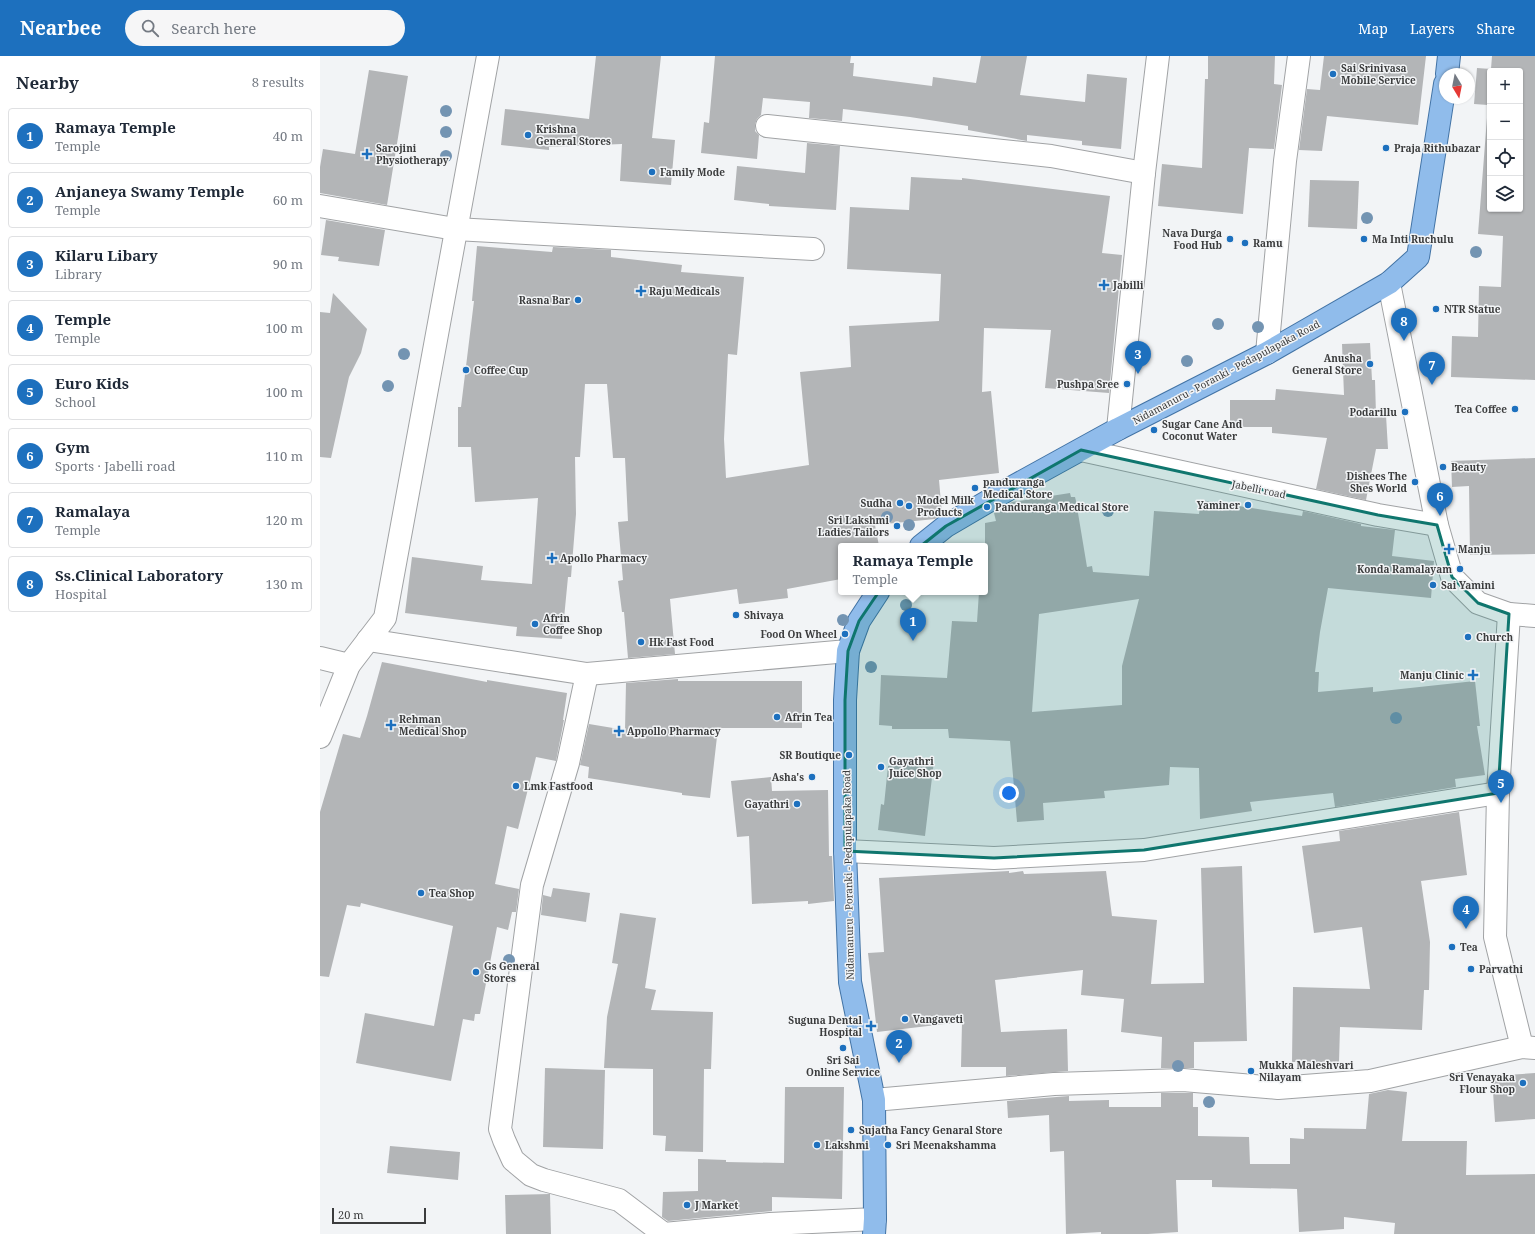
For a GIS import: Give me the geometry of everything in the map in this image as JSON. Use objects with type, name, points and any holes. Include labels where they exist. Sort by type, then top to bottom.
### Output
[{"type":"main road","points":[[1448,68],[1449,56]]},
{"type":"main road","name":"Nidamanuru - Poranki - Pedapulapaka Road","points":[[925,543],[946,526],[1118,428],[1267,353],[1389,284],[1418,257],[1442,104]]},
{"type":"main road","name":"Nidamanuru - Poranki - Pedapulapaka Road","points":[[874,1226],[874,1100],[850,982],[845,851],[845,700],[848,651],[860,621],[876,595]]},
{"type":"street","points":[[320,737],[349,665],[385,618],[455,229],[488,56]]},
{"type":"street","points":[[1118,428],[1144,173],[1158,56]]},
{"type":"street","points":[[1267,353],[1285,161],[1299,56]]},
{"type":"street","points":[[767,126],[1051,156],[1144,173]]},
{"type":"street","points":[[320,206],[455,229],[813,249]]},
{"type":"street","points":[[1389,284],[1437,525],[1452,577],[1478,603],[1509,614],[1535,616]]},
{"type":"street","name":"Jabelli road","points":[[1081,450],[1378,515],[1437,525]]},
{"type":"street","points":[[874,1100],[1054,1084],[1183,1080],[1286,1088],[1370,1081],[1529,1048],[1495,937],[1498,793],[1509,614]]},
{"type":"street","points":[[368,640],[587,674],[848,651]]},
{"type":"street","points":[[320,658],[349,665]]},
{"type":"street","points":[[587,674],[568,763],[532,885],[500,1129],[514,1160],[532,1175],[544,1180],[619,1200],[664,1234],[770,1224],[874,1226]]},
{"type":"street","points":[[845,851],[994,858],[1144,850],[1498,793]]},
{"type":"highlighted area","points":[[1081,450],[1378,515],[1437,525],[1452,577],[1478,603],[1509,614],[1498,793],[1144,850],[994,858],[845,851],[845,700],[848,651],[859,621],[897,565],[946,526]]},
{"type":"building","points":[[596,56],[661,56],[652,138],[675,140],[671,185],[620,181],[622,144],[549,147],[549,150],[501,145],[505,109],[589,119]]},
{"type":"building","points":[[715,56],[851,56],[850,63],[854,63],[853,76],[932,86],[933,77],[976,83],[981,56],[1027,56],[1020,95],[1085,102],[1087,74],[1127,78],[1121,149],[1082,145],[1082,141],[1027,135],[1027,141],[968,130],[968,126],[843,109],[842,121],[809,118],[810,102],[763,98],[761,115],[755,124],[755,131],[759,135],[757,159],[701,153],[704,122],[709,123]]},
{"type":"building","points":[[1208,56],[1275,56],[1274,84],[1282,85],[1274,149],[1249,148],[1243,214],[1158,206],[1162,164],[1202,168],[1205,79],[1208,79]]},
{"type":"building","points":[[1324,56],[1426,56],[1418,125],[1327,116],[1322,151],[1299,150],[1307,89],[1320,90]]},
{"type":"building","points":[[1492,56],[1535,56],[1535,380],[1451,377],[1452,336],[1478,337],[1479,286],[1501,287],[1503,236],[1478,234],[1487,118],[1487,212],[1523,212],[1523,68],[1491,68]]},
{"type":"building","points":[[1477,68],[1487,69],[1487,105],[1474,104]]},
{"type":"building","points":[[369,70],[408,76],[387,205],[320,193],[320,167],[323,149],[355,154]]},
{"type":"building","points":[[807,143],[840,146],[836,210],[769,206],[769,204],[734,200],[737,166],[805,173]]},
{"type":"building","points":[[911,177],[962,180],[962,178],[1110,196],[1102,253],[1122,255],[1109,393],[1045,388],[1051,330],[984,328],[982,392],[991,391],[999,473],[939,480],[942,514],[935,519],[875,525],[878,543],[838,543],[838,580],[787,589],[788,598],[739,604],[737,589],[670,599],[675,654],[628,658],[624,612],[622,612],[618,581],[623,580],[618,522],[628,521],[625,458],[613,458],[607,384],[585,384],[580,457],[575,457],[576,514],[571,577],[568,577],[562,639],[516,636],[517,627],[405,613],[412,557],[483,566],[481,580],[532,584],[538,498],[475,502],[471,447],[458,447],[458,407],[461,407],[474,301],[472,301],[477,246],[552,252],[553,247],[611,250],[611,257],[682,265],[681,272],[744,277],[737,355],[728,354],[724,439],[726,478],[809,465],[800,372],[851,367],[849,326],[939,321],[941,274],[847,269],[850,207],[909,210]]},
{"type":"building","points":[[1310,180],[1359,181],[1357,229],[1308,227]]},
{"type":"building","points":[[326,220],[385,230],[379,266],[338,261],[339,257],[321,255]]},
{"type":"building","points":[[333,293],[367,329],[361,353],[349,377],[331,458],[320,457],[320,312],[330,313]]},
{"type":"building","points":[[1370,343],[1372,380],[1375,380],[1376,415],[1386,415],[1388,449],[1376,449],[1366,500],[1316,489],[1327,438],[1272,433],[1272,427],[1230,427],[1230,400],[1275,400],[1276,389],[1344,395],[1342,344]]},
{"type":"building","points":[[1535,458],[1535,554],[1470,555],[1469,486],[1452,487],[1451,461]]},
{"type":"building","points":[[1070,493],[1071,497],[1075,497],[1076,501],[1087,567],[1092,566],[1093,572],[1149,576],[1154,511],[1199,514],[1201,500],[1302,516],[1303,511],[1361,524],[1361,526],[1395,530],[1392,556],[1434,561],[1431,598],[1328,588],[1315,672],[1319,672],[1318,692],[1373,687],[1373,692],[1475,681],[1480,726],[1477,726],[1485,775],[1455,779],[1456,787],[1335,807],[1333,793],[1250,802],[1252,811],[1200,819],[1199,768],[1170,767],[1169,785],[1104,791],[1105,798],[1043,803],[1044,820],[1017,822],[1010,741],[949,738],[948,729],[892,729],[892,726],[879,725],[881,675],[947,678],[952,621],[977,622],[979,595],[988,595],[988,543],[985,543],[985,523],[996,521],[994,513],[1012,502]],"holes":[[[1139,599],[1122,666],[1122,705],[1032,712],[1039,614]]]},
{"type":"building","points":[[382,662],[487,682],[487,680],[567,693],[564,720],[556,761],[536,757],[518,829],[507,826],[495,884],[519,889],[516,912],[512,912],[508,930],[497,927],[480,1014],[475,1014],[474,1021],[463,1019],[451,1081],[356,1063],[365,1013],[434,1026],[453,926],[361,903],[360,907],[347,905],[329,977],[320,976],[320,812],[343,734],[360,738]]},
{"type":"building","points":[[678,679],[678,681],[802,681],[802,728],[718,728],[710,798],[682,795],[682,793],[588,778],[589,767],[580,765],[589,724],[625,730],[626,683]]},
{"type":"building","points":[[934,761],[925,836],[878,830],[881,804],[884,805],[888,766]]},
{"type":"building","points":[[771,777],[772,791],[828,790],[829,856],[832,856],[834,901],[808,904],[808,901],[752,904],[749,836],[737,837],[731,781]]},
{"type":"building","points":[[1459,812],[1467,875],[1421,881],[1430,942],[1429,990],[1424,990],[1422,1030],[1340,1027],[1339,1062],[1292,1062],[1293,987],[1370,989],[1362,927],[1314,933],[1302,846],[1340,841],[1339,831]]},
{"type":"building","points":[[1242,866],[1247,1041],[1194,1042],[1194,1068],[1161,1068],[1162,1037],[1121,1032],[1124,999],[1081,995],[1083,970],[995,980],[1001,1032],[1067,1029],[1068,1071],[1006,1076],[1006,1067],[961,1067],[962,1022],[877,1032],[868,953],[884,952],[879,878],[1009,871],[1009,873],[1023,871],[1024,874],[1106,871],[1112,916],[1157,920],[1151,984],[1204,983],[1201,868]]},
{"type":"building","points":[[553,888],[590,893],[586,922],[541,915],[543,895],[551,897]]},
{"type":"building","points":[[620,913],[656,918],[645,988],[656,990],[651,1010],[713,1012],[711,1069],[704,1069],[703,1152],[665,1151],[666,1136],[653,1135],[653,1069],[604,1068],[607,1017],[618,964],[612,963]]},
{"type":"building","points":[[545,1068],[605,1070],[603,1149],[543,1147]]},
{"type":"building","points":[[1535,1073],[1535,1119],[1495,1122],[1492,1076]]},
{"type":"building","points":[[785,1087],[844,1087],[842,1199],[772,1197],[772,1211],[668,1221],[662,1217],[663,1192],[698,1191],[698,1159],[726,1160],[726,1162],[784,1163]]},
{"type":"building","points":[[1388,1090],[1407,1092],[1402,1141],[1467,1141],[1466,1175],[1535,1174],[1535,1234],[1394,1234],[1395,1223],[1344,1217],[1344,1229],[1299,1232],[1297,1189],[1212,1187],[1212,1180],[1176,1180],[1178,1232],[1148,1234],[1101,1234],[1101,1232],[1066,1234],[1064,1151],[1050,1152],[1049,1115],[1008,1118],[1007,1101],[1069,1096],[1069,1101],[1109,1100],[1109,1107],[1161,1107],[1161,1093],[1193,1093],[1193,1107],[1198,1107],[1198,1136],[1249,1137],[1250,1164],[1290,1164],[1290,1138],[1304,1139],[1304,1128],[1366,1129],[1369,1094]]},
{"type":"building","points":[[390,1146],[460,1152],[458,1180],[387,1173]]},
{"type":"building","points":[[550,1194],[551,1234],[506,1234],[505,1195]]},
{"type":"place","name":"Sai Srinivasa Mobile Service","points":[[1333,74]]},
{"type":"place","name":"Krishna General Stores","points":[[528,135]]},
{"type":"place","name":"Praja Rithubazar","points":[[1386,148]]},
{"type":"place","name":"Sarojini Physiotherapy","points":[[367,154]]},
{"type":"place","name":"Family Mode","points":[[652,172]]},
{"type":"place","name":"Nava Durga Food Hub","points":[[1230,239]]},
{"type":"place","name":"Ma Inti Ruchulu","points":[[1364,239]]},
{"type":"place","name":"Ramu","points":[[1245,243]]},
{"type":"place","name":"Jabilli","points":[[1104,285]]},
{"type":"place","name":"Raju Medicals","points":[[641,291]]},
{"type":"place","name":"Rasna Bar","points":[[578,300]]},
{"type":"place","name":"NTR Statue","points":[[1436,309]]},
{"type":"place","name":"Ss.Clinical Laboratory","points":[[1404,341]]},
{"type":"place","name":"Anusha General Store","points":[[1370,364]]},
{"type":"place","name":"Coffee Cup","points":[[466,370]]},
{"type":"place","name":"Kilaru Libary","points":[[1138,374]]},
{"type":"place","name":"Pushpa Sree","points":[[1127,384]]},
{"type":"place","name":"Ramalaya","points":[[1432,385]]},
{"type":"place","name":"Tea Coffee","points":[[1515,409]]},
{"type":"place","name":"Podarillu","points":[[1405,412]]},
{"type":"place","name":"Sugar Cane And Coconut Water","points":[[1154,430]]},
{"type":"place","name":"Beauty","points":[[1443,467]]},
{"type":"place","name":"Dishees The Shes World","points":[[1415,482]]},
{"type":"place","name":"panduranga Medical Store","points":[[975,488]]},
{"type":"place","name":"Sudha","points":[[900,503]]},
{"type":"place","name":"Yaminer","points":[[1248,505]]},
{"type":"place","name":"Model Milk Products","points":[[909,506]]},
{"type":"place","name":"Panduranga Medical Store","points":[[987,507]]},
{"type":"place","name":"Gym","points":[[1440,516]]},
{"type":"place","name":"Sri Lakshmi Ladies Tailors","points":[[897,526]]},
{"type":"place","name":"Manju","points":[[1449,549]]},
{"type":"place","name":"Apollo Pharmacy","points":[[552,558]]},
{"type":"place","name":"Konda Ramalayam","points":[[1460,569]]},
{"type":"place","name":"Sai Yamini","points":[[1433,585]]},
{"type":"place","name":"Shivaya","points":[[736,615]]},
{"type":"place","name":"Afrin Coffee Shop","points":[[535,624]]},
{"type":"place","name":"Food On Wheel","points":[[845,634]]},
{"type":"place","name":"Church","points":[[1468,637]]},
{"type":"place","name":"Ramaya Temple","points":[[913,641]]},
{"type":"place","name":"Hk Fast Food","points":[[641,642]]},
{"type":"place","name":"Manju Clinic","points":[[1473,675]]},
{"type":"place","name":"Afrin Tea","points":[[777,717]]},
{"type":"place","name":"Rehman Medical Shop","points":[[391,725]]},
{"type":"place","name":"Appollo Pharmacy","points":[[619,731]]},
{"type":"place","name":"SR Boutique","points":[[849,755]]},
{"type":"place","name":"Gayathri Juice Shop","points":[[881,767]]},
{"type":"place","name":"Asha's","points":[[812,777]]},
{"type":"place","name":"Lmk Fastfood","points":[[516,786]]},
{"type":"place","name":"Euro Kids","points":[[1501,803]]},
{"type":"place","name":"Gayathri","points":[[797,804]]},
{"type":"place","name":"Tea Shop","points":[[421,893]]},
{"type":"place","name":"Temple","points":[[1466,929]]},
{"type":"place","name":"Tea","points":[[1452,947]]},
{"type":"place","name":"Parvathi","points":[[1471,969]]},
{"type":"place","name":"Gs General Stores","points":[[476,972]]},
{"type":"place","name":"Vangaveti","points":[[905,1019]]},
{"type":"place","name":"Suguna Dental Hospital","points":[[871,1026]]},
{"type":"place","name":"Sri Sai Online Service","points":[[843,1048]]},
{"type":"place","name":"Anjaneya Swamy Temple","points":[[899,1063]]},
{"type":"place","name":"Mukka Maleshvari Nilayam","points":[[1251,1071]]},
{"type":"place","name":"Sri Venayaka Flour Shop","points":[[1523,1083]]},
{"type":"place","name":"Sujatha Fancy Genaral Store","points":[[851,1130]]},
{"type":"place","name":"Lakshmi","points":[[817,1145]]},
{"type":"place","name":"Sri Meenakshamma","points":[[888,1145]]},
{"type":"place","name":"J Market","points":[[687,1205]]}]
